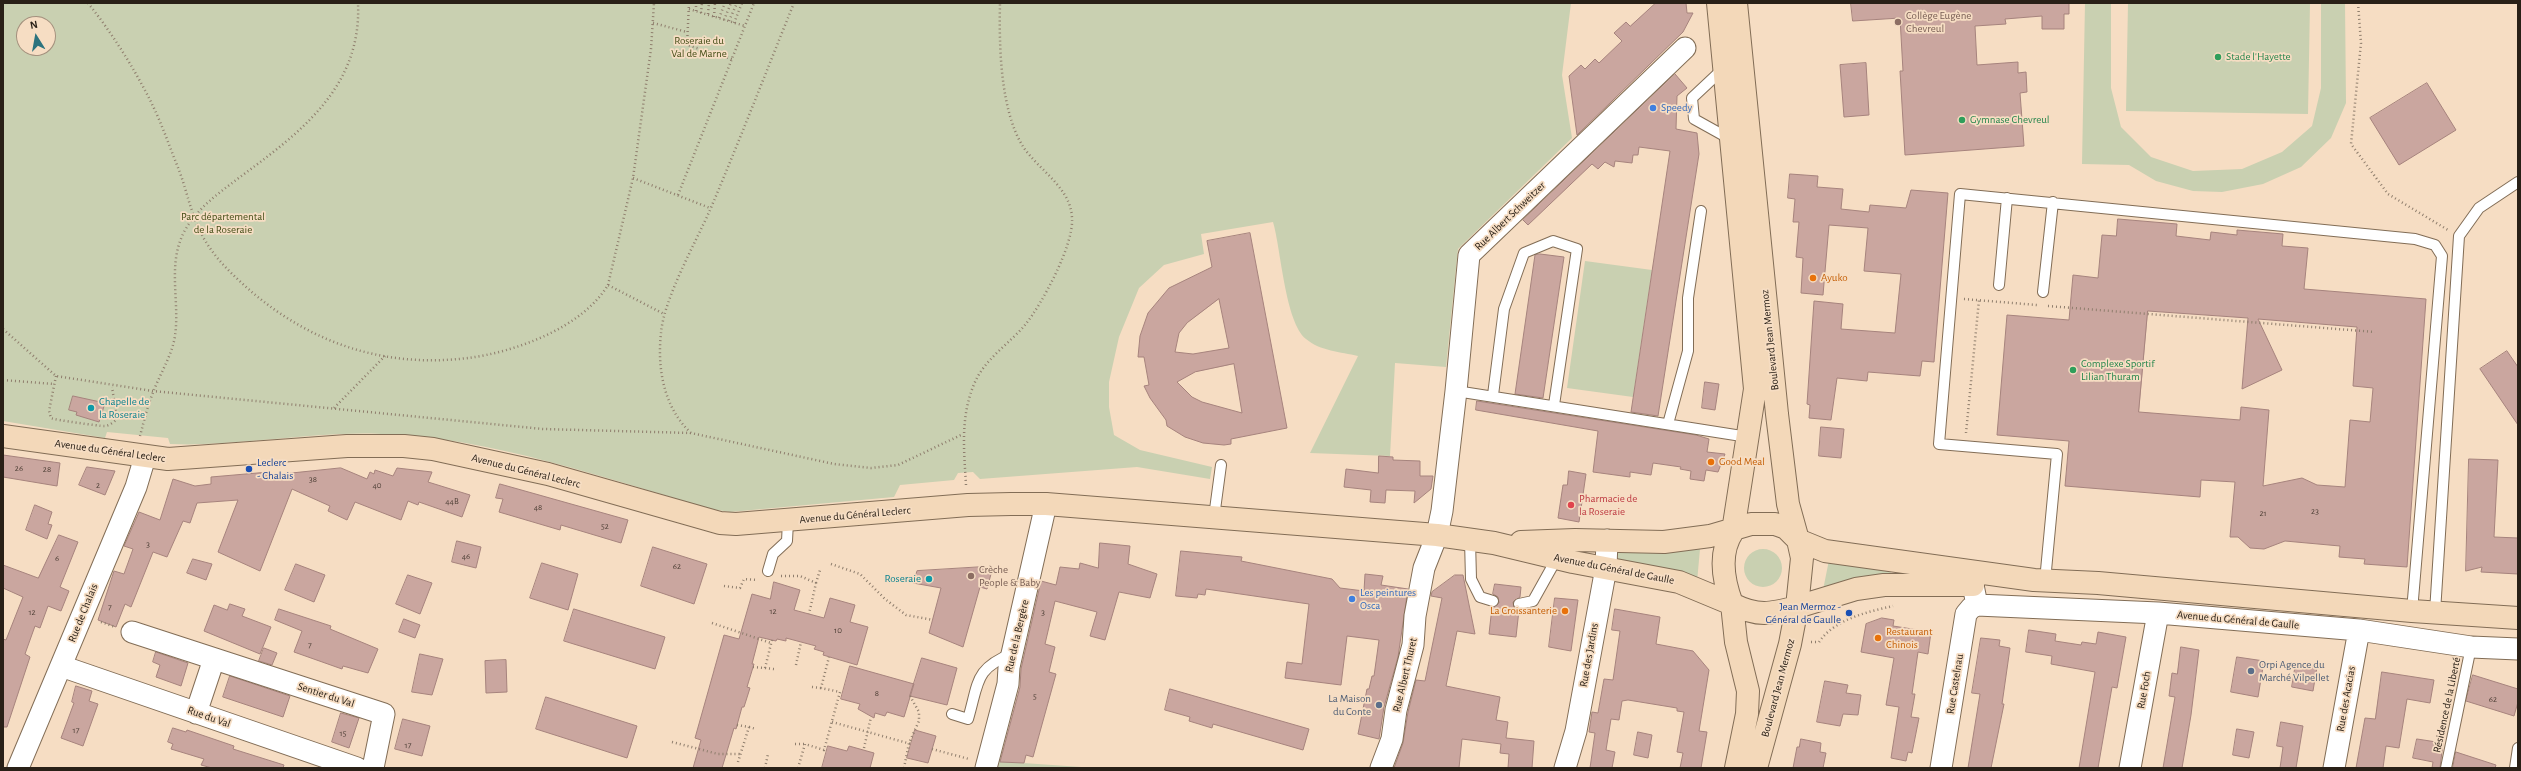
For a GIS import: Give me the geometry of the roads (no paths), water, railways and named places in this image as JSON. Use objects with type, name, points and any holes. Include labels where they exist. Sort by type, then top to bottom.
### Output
[{"type":"main road","points":[[1718,3],[1724,68],[1740,139]]},
{"type":"main road","points":[[1736,3],[1740,139]]},
{"type":"main road","name":"Boulevard Jean Mermoz","points":[[1736,768],[1747,714],[1748,691],[1736,642],[1732,604],[1723,568],[1727,540],[1733,530],[1755,389],[1740,139]]},
{"type":"main road","name":"Boulevard Jean Mermoz","points":[[1740,139],[1788,504],[1802,558],[1797,607],[1790,644],[1756,768]]},
{"type":"main road","name":"Avenue du Général Leclerc","points":[[3,436],[142,449],[176,459],[347,446],[404,446],[433,449],[548,474],[708,521],[736,524],[788,521],[968,505],[1046,504],[1214,517]]},
{"type":"main road","name":"Avenue du Général de Gaulle","points":[[1214,517],[1437,535],[1494,543],[1557,558],[1679,582],[1732,604]]},
{"type":"main road","points":[[1733,530],[1751,524],[1775,524],[1786,528],[1798,540]]},
{"type":"main road","name":"Avenue du Général de Gaulle","points":[[1494,543],[1607,540],[1664,542],[1733,530]]},
{"type":"main road","name":"Avenue du Général de Gaulle","points":[[1798,540],[1825,551],[2040,580],[2207,592],[2412,611],[2518,618]]},
{"type":"main road","name":"Avenue du Général de Gaulle","points":[[1797,607],[1856,589],[1884,585],[1975,595],[2040,580]]},
{"type":"main road","points":[[1732,604],[1748,612],[1763,615],[1797,607]]},
{"type":"street","name":"Rue Albert Schweitzer","points":[[1437,535],[1456,391],[1469,255],[1685,48]]},
{"type":"street","name":"Rue de Chalais","points":[[18,768],[136,487],[142,449]]},
{"type":"street","name":"Rue de la Bergère","points":[[986,766],[1008,684],[1013,653],[1046,504]]},
{"type":"street","name":"Rue Albert Thuret","points":[[1381,768],[1392,739],[1396,710],[1413,646],[1415,616],[1424,568],[1437,535]]},
{"type":"street","name":"Rue des Jardins","points":[[1565,768],[1576,731],[1606,568],[1607,540]]},
{"type":"street","name":"Avenue du Général de Gaulle","points":[[1975,595],[2158,613],[2359,630],[2471,647],[2518,649]]},
{"type":"street","name":"Rue Castelnau","points":[[1941,768],[1966,614],[1971,608],[1975,595]]},
{"type":"street","name":"Rue Foch","points":[[2130,768],[2158,613]]},
{"type":"street","name":"Rue des Acacias","points":[[2334,768],[2359,630]]},
{"type":"street","name":"Sentier du Val","points":[[132,632],[384,714],[373,768]]},
{"type":"street","points":[[196,713],[214,659]]},
{"type":"street","name":"Rue du Val","points":[[61,666],[357,768]]},
{"type":"lane","points":[[1724,68],[1692,98],[1694,119],[1740,139]]},
{"type":"lane","points":[[2435,612],[2459,236],[2480,208],[2518,182]]},
{"type":"lane","points":[[2040,580],[2057,454],[1939,444],[1960,194],[2415,239],[2434,245],[2442,256],[2412,611]]},
{"type":"lane","points":[[1999,286],[2007,198]]},
{"type":"lane","points":[[2043,292],[2052,202]]},
{"type":"lane","points":[[1668,424],[1688,351],[1688,298],[1701,211]]},
{"type":"lane","points":[[1493,395],[1504,310],[1524,253],[1552,240],[1577,249],[1554,405]]},
{"type":"lane","points":[[1456,391],[1493,395],[1748,437]]},
{"type":"lane","points":[[1214,517],[1221,465]]},
{"type":"lane","points":[[766,576],[773,554],[787,541],[788,521]]},
{"type":"lane","points":[[1470,540],[1472,579],[1480,597],[1493,601]]},
{"type":"lane","points":[[1519,604],[1533,600],[1557,558]]},
{"type":"lane","name":"Résidence de la Liberté","points":[[2446,768],[2471,647]]},
{"type":"lane","points":[[952,714],[968,718],[982,672],[993,661],[1013,653]]},
{"type":"lane","points":[[2514,768],[2518,748]]},
{"type":"place","name":"Collège Eugène Chevreul","points":[[1898,22]]},
{"type":"place","name":"Stade l'Hayette","points":[[2218,57]]},
{"type":"place","name":"Speedy","points":[[1653,108]]},
{"type":"place","name":"Gymnase Chevreul","points":[[1962,120]]},
{"type":"place","name":"Ayuko","points":[[1813,278]]},
{"type":"place","name":"Complexe Sportif Lilian Thuram","points":[[2073,370]]},
{"type":"place","name":"Chapelle de la Roseraie","points":[[91,408]]},
{"type":"place","name":"Good Meal","points":[[1711,462]]},
{"type":"place","name":"Leclerc - Chalais","points":[[249,469]]},
{"type":"place","name":"Pharmacie de la Roseraie","points":[[1571,505]]},
{"type":"place","name":"Crèche People & Baby","points":[[971,576]]},
{"type":"place","name":"Roseraie","points":[[929,579]]},
{"type":"place","name":"Les peintures Osca","points":[[1352,599]]},
{"type":"place","name":"La Croissanterie","points":[[1565,611]]},
{"type":"place","name":"Jean Mermoz - Général de Gaulle","points":[[1849,613]]},
{"type":"place","name":"Restaurant Chinois","points":[[1878,638]]},
{"type":"place","name":"Orpi Agence du Marché Vilpellet","points":[[2251,671]]},
{"type":"place","name":"La Maison du Conte","points":[[1379,705]]},
{"type":"park label","name":"Roseraie du Val de Marne","points":[[699,47]]},
{"type":"park label","name":"Parc départemental de la Roseraie","points":[[223,223]]}]
